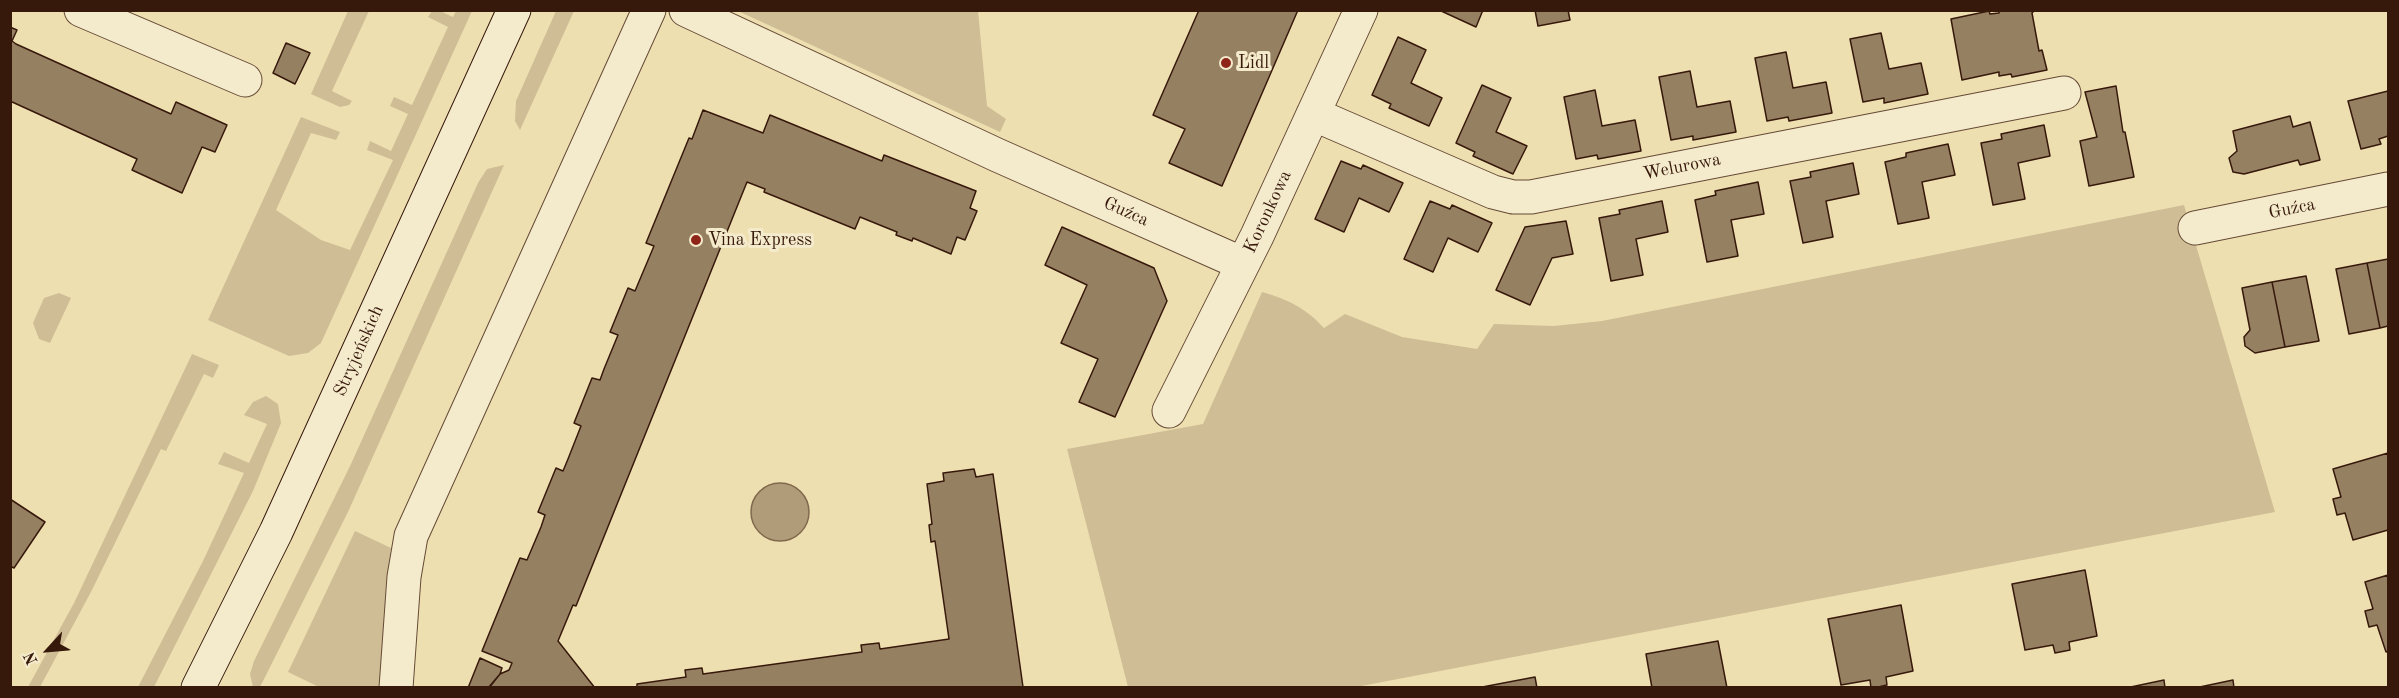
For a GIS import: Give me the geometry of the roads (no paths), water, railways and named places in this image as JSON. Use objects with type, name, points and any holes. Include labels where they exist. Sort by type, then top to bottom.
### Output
[{"type":"street","points":[[81,10],[245,80]]},
{"type":"street","name":"Stryjeńskich","points":[[200,687],[276,532],[514,10]]},
{"type":"street","points":[[396,687],[404,577],[411,536],[649,10]]},
{"type":"street","name":"Guźca","points":[[686,10],[1009,160],[1243,264]]},
{"type":"street","name":"Koronkowa","points":[[1170,411],[1243,264],[1361,10]]},
{"type":"street","name":"Welurowa","points":[[1313,114],[1493,192],[1513,197],[1531,197],[2064,93]]},
{"type":"street","name":"Guźca","points":[[2195,228],[2388,189]]},
{"type":"place","name":"Lidl","points":[[1226,63]]},
{"type":"place","name":"Vina Express","points":[[696,240]]}]
